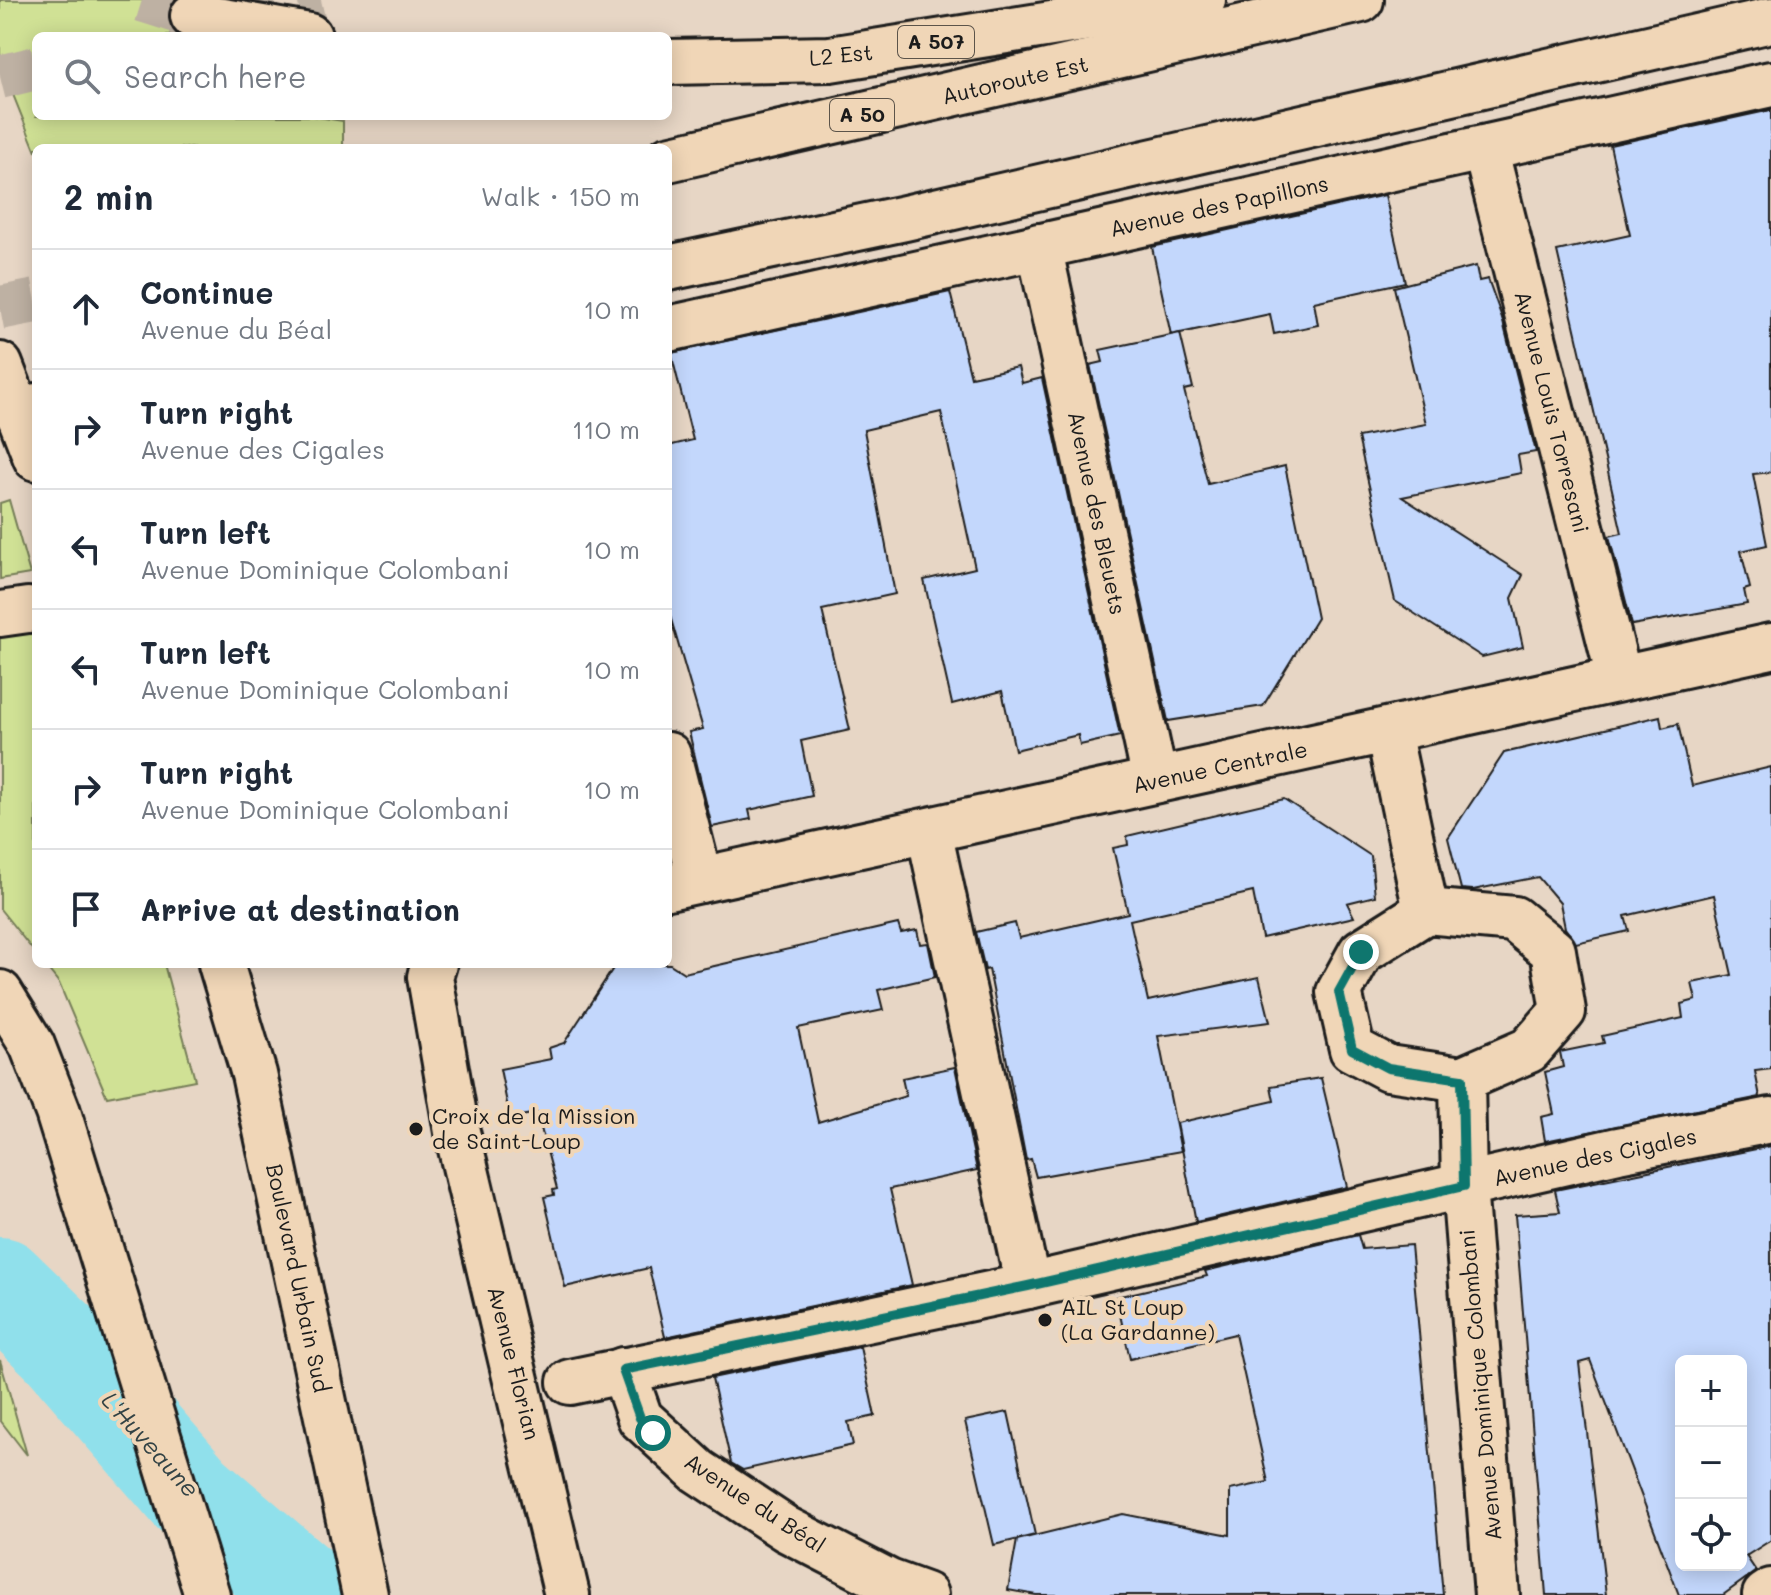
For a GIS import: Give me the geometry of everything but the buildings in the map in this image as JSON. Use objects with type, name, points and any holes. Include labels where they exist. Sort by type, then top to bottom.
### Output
[{"type":"main road","name":"L2 Est","points":[[672,62],[830,59],[1203,0]]},
{"type":"main road","name":"Autoroute Est","points":[[672,158],[1361,0]]},
{"type":"main road","points":[[193,16],[286,32]]},
{"type":"main road","points":[[672,267],[905,218],[1771,20]]},
{"type":"main road","name":"Avenue des Papillons","points":[[672,328],[1771,84]]},
{"type":"main road","name":"Avenue Louis Torresani","points":[[1485,148],[1619,677]]},
{"type":"main road","name":"Avenue des Bleuets","points":[[1039,246],[1155,780]]},
{"type":"main road","points":[[0,365],[32,448]]},
{"type":"main road","name":"Avenue Centrale","points":[[684,883],[1771,646]]},
{"type":"main road","points":[[1388,731],[1426,911]]},
{"type":"main road","points":[[672,787],[684,883]]},
{"type":"main road","points":[[929,831],[1028,1286]]},
{"type":"main road","points":[[1426,911],[1514,919],[1553,951],[1563,1011],[1529,1050],[1462,1079],[1388,1068],[1352,1049],[1339,992],[1361,952],[1426,911]]},
{"type":"main road","name":"Boulevard Urbain Sud","points":[[222,968],[254,1074],[365,1595]]},
{"type":"main road","name":"Avenue Florian","points":[[433,968],[430,977],[457,1132],[540,1469],[567,1595]]},
{"type":"main road","points":[[0,993],[32,1045],[58,1112],[207,1595]]},
{"type":"main road","name":"Avenue Dominique Colombani","points":[[1462,1079],[1464,1186],[1497,1595]]},
{"type":"main road","name":"Avenue des Cigales","points":[[570,1382],[1028,1286],[1464,1186],[1771,1120]]},
{"type":"main road","name":"Avenue du Béal","points":[[623,1370],[640,1418],[698,1471],[786,1529],[889,1582],[925,1595]]},
{"type":"main road","points":[[1765,1595],[1771,1591]]},
{"type":"green space","points":[[0,0],[191,0],[171,32],[32,32],[32,120],[337,120],[343,121],[343,144],[33,144],[0,62]]},
{"type":"green space","points":[[9,500],[30,574],[0,579],[0,503]]},
{"type":"green space","points":[[32,628],[32,949],[0,909],[0,635]]},
{"type":"green space","points":[[47,968],[165,968],[195,1080],[107,1097],[59,983]]},
{"type":"green space","points":[[0,1360],[27,1455],[0,1420]]},
{"type":"waterway","name":"L'Huveaune","points":[[0,1285],[64,1347],[191,1494],[309,1595]]},
{"type":"tunnel","points":[[142,0],[193,16]]},
{"type":"tunnel","points":[[187,32],[321,0]]},
{"type":"tunnel","points":[[0,77],[32,69]]},
{"type":"tunnel","points":[[0,308],[32,302]]},
{"type":"place","name":"Croix de la Mission de Saint-Loup","points":[[416,1129]]},
{"type":"place","name":"AIL St Loup (La Gardanne)","points":[[1045,1320]]},
{"type":"route","points":[[653,1433],[640,1418],[623,1370],[1028,1286],[1464,1186],[1462,1079],[1388,1068],[1352,1049],[1339,992],[1361,952]]}]
